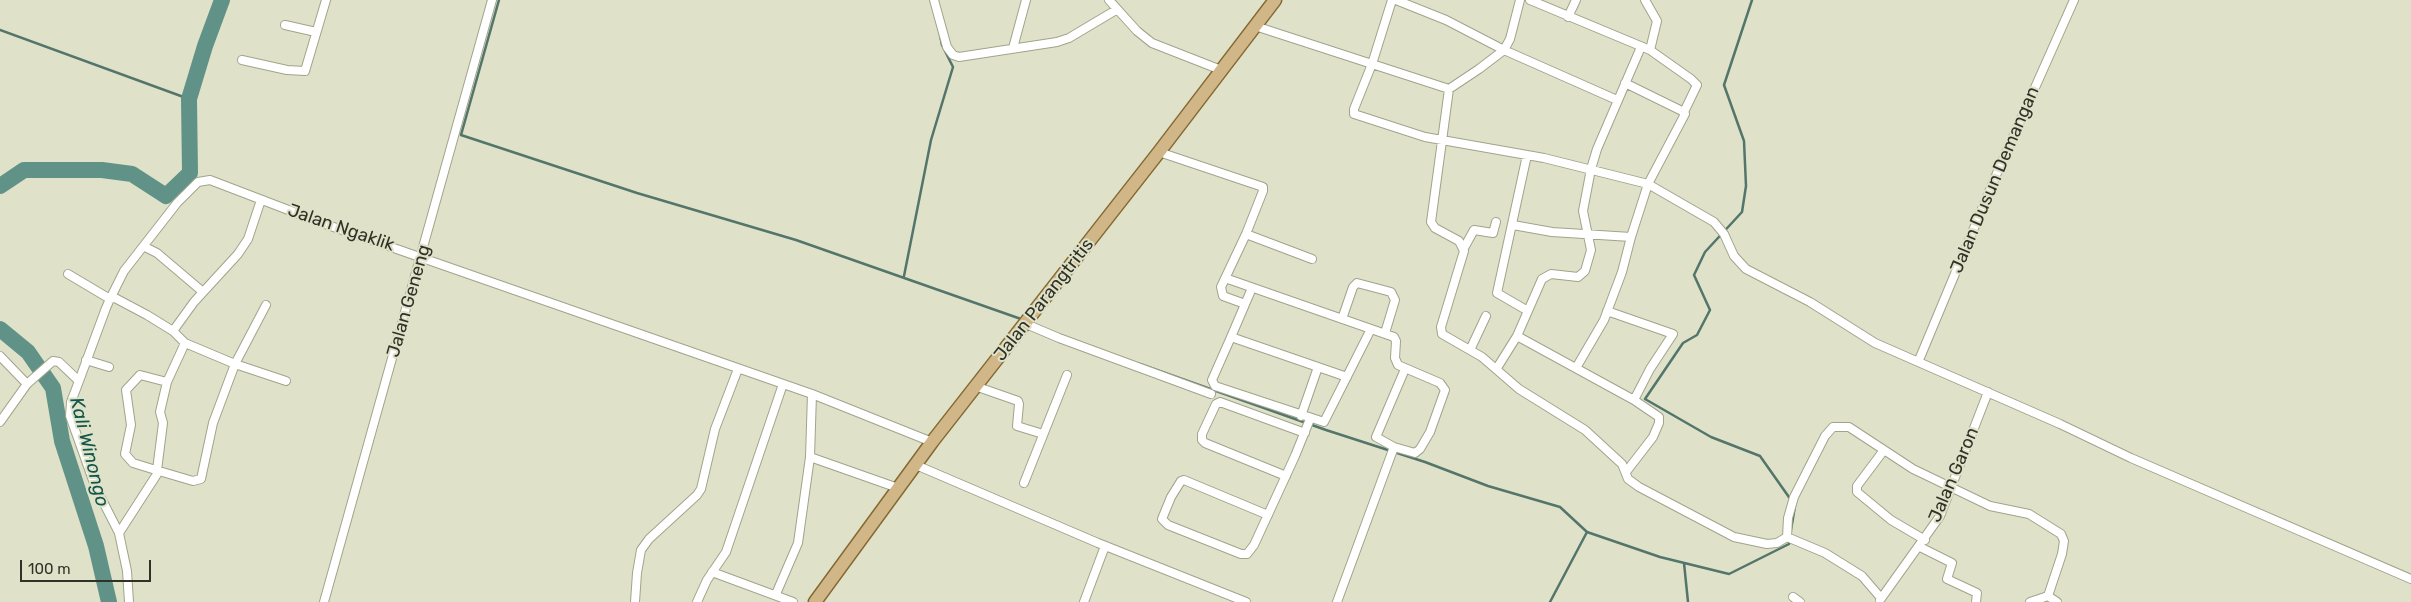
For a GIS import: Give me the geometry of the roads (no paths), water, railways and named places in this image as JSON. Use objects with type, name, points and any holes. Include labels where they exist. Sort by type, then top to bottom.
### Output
[{"type":"main road","name":"Jalan Parangtritis","points":[[815,602],[932,442],[1026,324],[1275,0]]},
{"type":"street","points":[[242,60],[286,70],[305,71],[326,0]]},
{"type":"street","name":"Jalan Geneng","points":[[324,602],[492,0]]},
{"type":"street","points":[[934,0],[944,39],[953,55],[962,57],[1057,42],[1069,38],[1116,10]]},
{"type":"street","points":[[1013,48],[1026,0]]},
{"type":"street","points":[[1392,0],[1372,64],[1354,109],[1355,115],[1442,141],[1526,155],[1648,184],[1714,222],[1724,234],[1734,256],[1746,269],[1810,302],[1865,338],[1919,360],[2131,458],[2411,579]]},
{"type":"street","points":[[1396,0],[1446,20],[1504,50],[1617,100]]},
{"type":"street","points":[[1464,248],[1459,241],[1436,228],[1431,222],[1449,88],[1504,50],[1510,39],[1520,0]]},
{"type":"street","points":[[1530,0],[1650,50],[1696,84],[1683,119],[1648,184],[1631,237],[1626,261],[1607,311],[1596,335],[1576,368]]},
{"type":"street","points":[[1568,17],[1576,0]]},
{"type":"street","points":[[1645,0],[1657,21],[1650,50]]},
{"type":"street","name":"Jalan Dusun Demangan","points":[[1919,360],[1997,173],[2074,0]]},
{"type":"street","points":[[1107,1],[1152,43],[1221,70]]},
{"type":"street","points":[[285,25],[316,32]]},
{"type":"street","points":[[1255,26],[1449,88]]},
{"type":"street","points":[[1496,368],[1517,336],[1540,283],[1545,277],[1551,274],[1575,278],[1582,274],[1590,254],[1589,236],[1583,211],[1591,169],[1617,100],[1641,47]]},
{"type":"street","points":[[1625,83],[1684,112]]},
{"type":"street","points":[[1159,152],[1261,186],[1263,191],[1246,234],[1221,287],[1222,296],[1245,304]]},
{"type":"street","points":[[1526,155],[1513,226],[1497,293],[1528,311]]},
{"type":"street","name":"Jalan Ngaklik","points":[[129,602],[127,571],[119,534],[95,486],[70,416],[71,402],[110,299],[124,271],[145,247],[177,204],[198,182],[210,180],[261,200],[812,394],[932,442]]},
{"type":"street","points":[[173,331],[203,292],[232,262],[248,239],[261,200]]},
{"type":"street","points":[[1496,222],[1493,232],[1474,230],[1464,248],[1463,258],[1440,329],[1444,335],[1470,350],[1496,368],[1519,389],[1593,437],[1622,464],[1628,479],[1639,487],[1734,537],[1767,544],[1777,543],[1790,538],[1848,566],[1869,583],[1880,600]]},
{"type":"street","points":[[1513,226],[1589,236],[1631,237]]},
{"type":"street","points":[[1246,234],[1312,259]]},
{"type":"street","points":[[145,247],[157,253],[203,292]]},
{"type":"street","points":[[68,274],[110,299],[119,299],[173,331],[185,343],[235,364],[286,381]]},
{"type":"street","points":[[1225,278],[1396,338],[1396,360],[1398,365],[1405,368],[1440,383],[1445,390],[1430,432],[1415,454],[1393,451],[1376,437],[1405,368]]},
{"type":"street","points":[[1342,319],[1353,287],[1357,283],[1391,292],[1394,300],[1386,333]]},
{"type":"street","points":[[1252,288],[1212,380],[1215,386],[1310,420],[1326,421],[1371,329]]},
{"type":"street","points":[[167,382],[140,374],[126,390],[131,425],[125,454],[133,463],[193,481],[201,479],[213,422],[235,364],[266,305]]},
{"type":"street","points":[[1607,311],[1673,334],[1650,369],[1634,400]]},
{"type":"street","points":[[1470,350],[1486,316]]},
{"type":"street","points":[[1026,324],[1068,342],[1211,394]]},
{"type":"street","points":[[1517,336],[1634,400],[1658,416],[1659,423],[1653,437],[1626,472]]},
{"type":"street","points":[[1231,337],[1318,368],[1347,376]]},
{"type":"street","points":[[119,534],[158,470],[163,423],[160,412],[167,382],[185,343]]},
{"type":"street","points":[[0,356],[28,382]]},
{"type":"street","points":[[86,360],[109,367]]},
{"type":"street","points":[[0,422],[28,382],[53,361],[59,362],[79,380]]},
{"type":"street","points":[[635,602],[636,573],[641,550],[649,540],[697,496],[701,489],[715,429],[738,368]]},
{"type":"street","points":[[1301,416],[1318,368]]},
{"type":"street","points":[[1024,483],[1067,375]]},
{"type":"street","points":[[697,602],[712,572],[723,558],[783,384]]},
{"type":"street","points":[[975,386],[1018,401],[1020,404],[1017,426],[1042,434]]},
{"type":"street","name":"Jalan Garon","points":[[1880,600],[1925,540],[1940,516],[1988,392]]},
{"type":"street","points":[[776,594],[798,543],[810,457],[812,394]]},
{"type":"street","points":[[1286,476],[1205,443],[1202,440],[1202,434],[1216,404],[1220,402],[1306,432]]},
{"type":"street","points":[[1268,515],[1184,480],[1181,481],[1171,498],[1162,519],[1168,525],[1246,555],[1251,550],[1268,515],[1310,420]]},
{"type":"street","points":[[1790,538],[1791,505],[1794,497],[1826,436],[1833,427],[1842,426],[1856,430],[1914,469],[1951,488],[1990,506],[2029,514],[2061,534],[2064,541],[2062,554],[2048,596]]},
{"type":"street","points":[[1884,450],[1857,486],[1857,492],[1891,520],[1925,540]]},
{"type":"street","points":[[1338,602],[1393,451]]},
{"type":"street","points":[[810,457],[898,488]]},
{"type":"street","points":[[916,465],[1105,546],[1246,602]]},
{"type":"street","points":[[1084,602],[1105,546]]},
{"type":"street","points":[[1920,547],[1952,563],[1947,579],[1978,593],[1976,602]]},
{"type":"street","points":[[712,572],[776,594],[793,602]]},
{"type":"street","points":[[2030,602],[2048,596]]},
{"type":"street","points":[[2048,596],[2057,602]]},
{"type":"street","points":[[1793,597],[1800,602]]},
{"type":"waterway","name":"Kali Winongo","points":[[0,186],[24,170],[102,170],[132,174],[166,196],[190,173],[189,99],[205,46],[222,0]]},
{"type":"waterway","points":[[499,0],[461,135],[637,193],[796,240],[1021,319]]},
{"type":"waterway","points":[[1752,0],[1724,85],[1744,141],[1746,186],[1742,212],[1705,252],[1694,275],[1710,310],[1697,335],[1683,343],[1645,399],[1711,437],[1760,456],[1791,500]]},
{"type":"waterway","points":[[0,30],[189,99]]},
{"type":"waterway","points":[[904,276],[931,140],[953,67],[942,45],[940,35]]},
{"type":"waterway","name":"Kali Winongo","points":[[0,329],[28,352],[53,388],[62,441],[96,546],[109,602]]},
{"type":"waterway","points":[[1140,364],[1326,430],[1425,462],[1488,486],[1560,507],[1587,532],[1660,557],[1729,574],[1789,544],[1789,541]]},
{"type":"waterway","points":[[1791,530],[1795,506]]},
{"type":"waterway","points":[[1550,602],[1587,532]]},
{"type":"waterway","points":[[1684,563],[1688,602]]}]
